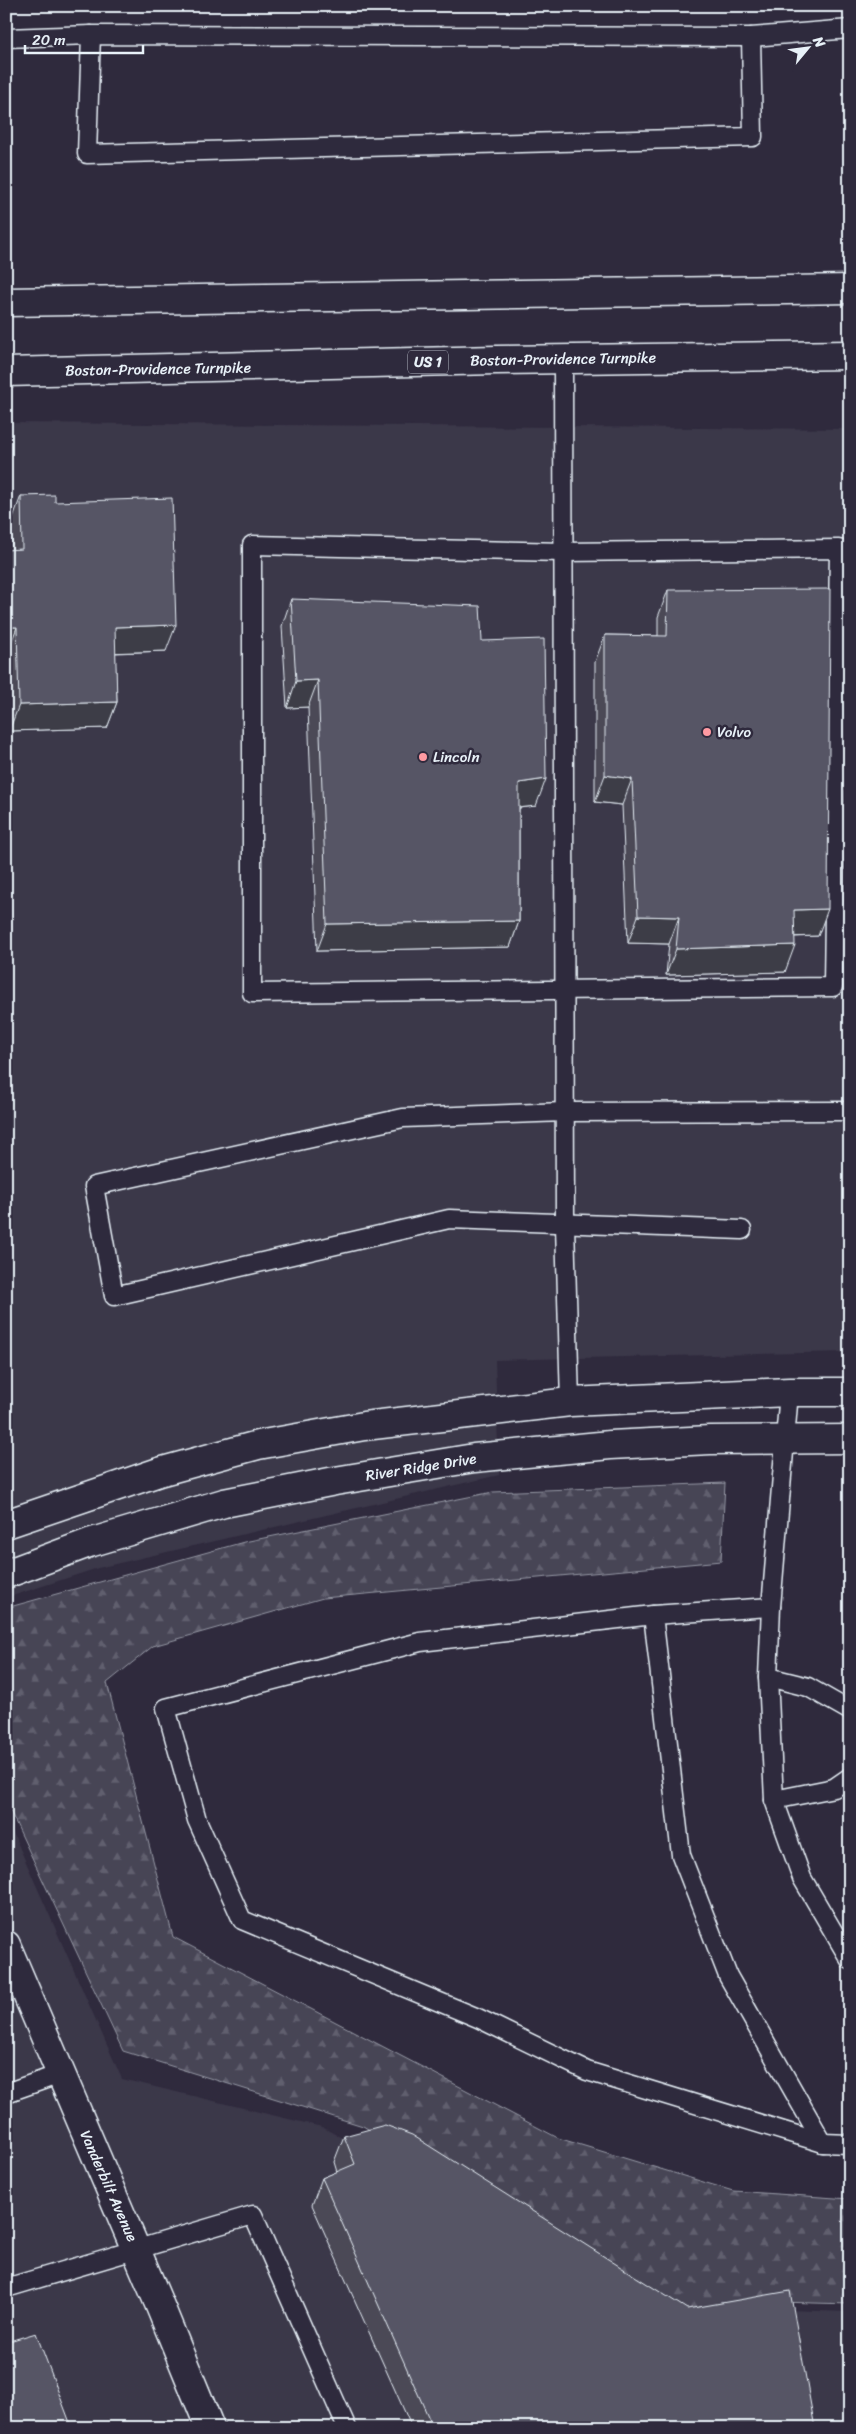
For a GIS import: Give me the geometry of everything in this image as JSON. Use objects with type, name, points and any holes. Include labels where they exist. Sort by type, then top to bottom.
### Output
[{"type":"street","points":[[6,302],[850,289]]},
{"type":"street","name":"Boston-Providence Turnpike","points":[[6,372],[563,359],[850,355]]},
{"type":"street","points":[[6,1524],[159,1472],[258,1445],[364,1426],[570,1402],[789,1392],[850,1392]]},
{"type":"street","name":"River Ridge Drive","points":[[6,1574],[89,1544],[224,1503],[335,1481],[474,1458],[610,1445],[786,1438],[850,1439]]},
{"type":"street","name":"Vanderbilt Avenue","points":[[6,1946],[136,2248],[210,2428]]},
{"type":"lane","points":[[6,38],[91,35],[751,36],[850,29]]},
{"type":"lane","points":[[91,35],[87,154],[753,138],[751,36]]},
{"type":"lane","points":[[563,359],[564,1112],[570,1402]]},
{"type":"lane","points":[[252,545],[563,552],[839,548],[833,986],[252,993],[252,545]]},
{"type":"lane","points":[[742,1230],[565,1225],[449,1219],[114,1296],[94,1186],[403,1118],[564,1112],[850,1111]]},
{"type":"lane","points":[[789,1392],[771,1607],[768,1677],[774,1800],[802,1878],[850,1960]]},
{"type":"lane","points":[[771,1607],[653,1614],[420,1642],[166,1708],[197,1820],[242,1920],[478,2018],[587,2071],[823,2143],[850,2144]]},
{"type":"lane","points":[[653,1614],[681,1855],[728,1976],[823,2143]]},
{"type":"lane","points":[[768,1677],[808,1687],[850,1711]]},
{"type":"lane","points":[[774,1800],[834,1788],[850,1777]]},
{"type":"lane","points":[[6,2093],[60,2074]]},
{"type":"lane","points":[[6,2288],[136,2248],[253,2215],[347,2428]]},
{"type":"shaded area","points":[[6,423],[850,429],[850,1352],[495,1360],[499,1475],[98,1568],[6,1598]]},
{"type":"shaded area","points":[[6,1817],[122,2079],[322,2127],[679,2324],[786,2310],[850,2312],[850,2428],[6,2428]]},
{"type":"green space","points":[[725,1483],[721,1561],[323,1598],[153,1646],[107,1683],[173,1937],[558,2138],[733,2191],[850,2199],[850,2304],[778,2302],[686,2317],[363,2126],[123,2051],[6,1802],[6,1608],[244,1542],[493,1492]]},
{"type":"building","points":[[55,495],[55,502],[172,498],[176,625],[115,627],[117,702],[19,705],[17,627],[6,627],[6,550],[22,549],[21,496]]},
{"type":"building","name":"Volvo","points":[[830,589],[828,909],[794,910],[795,945],[676,949],[679,917],[638,916],[632,779],[605,775],[605,635],[667,636],[668,590]]},
{"type":"building","name":"Lincoln","points":[[291,599],[480,606],[482,641],[544,639],[546,779],[519,783],[519,921],[327,924],[318,680],[296,681]]},
{"type":"building","points":[[385,2125],[412,2135],[687,2309],[790,2291],[815,2428],[432,2428],[322,2178],[355,2164],[344,2136]]},
{"type":"building","points":[[36,2333],[72,2428],[6,2428],[6,2342]]},
{"type":"place","name":"Volvo","points":[[707,732]]},
{"type":"place","name":"Lincoln","points":[[423,757]]}]
